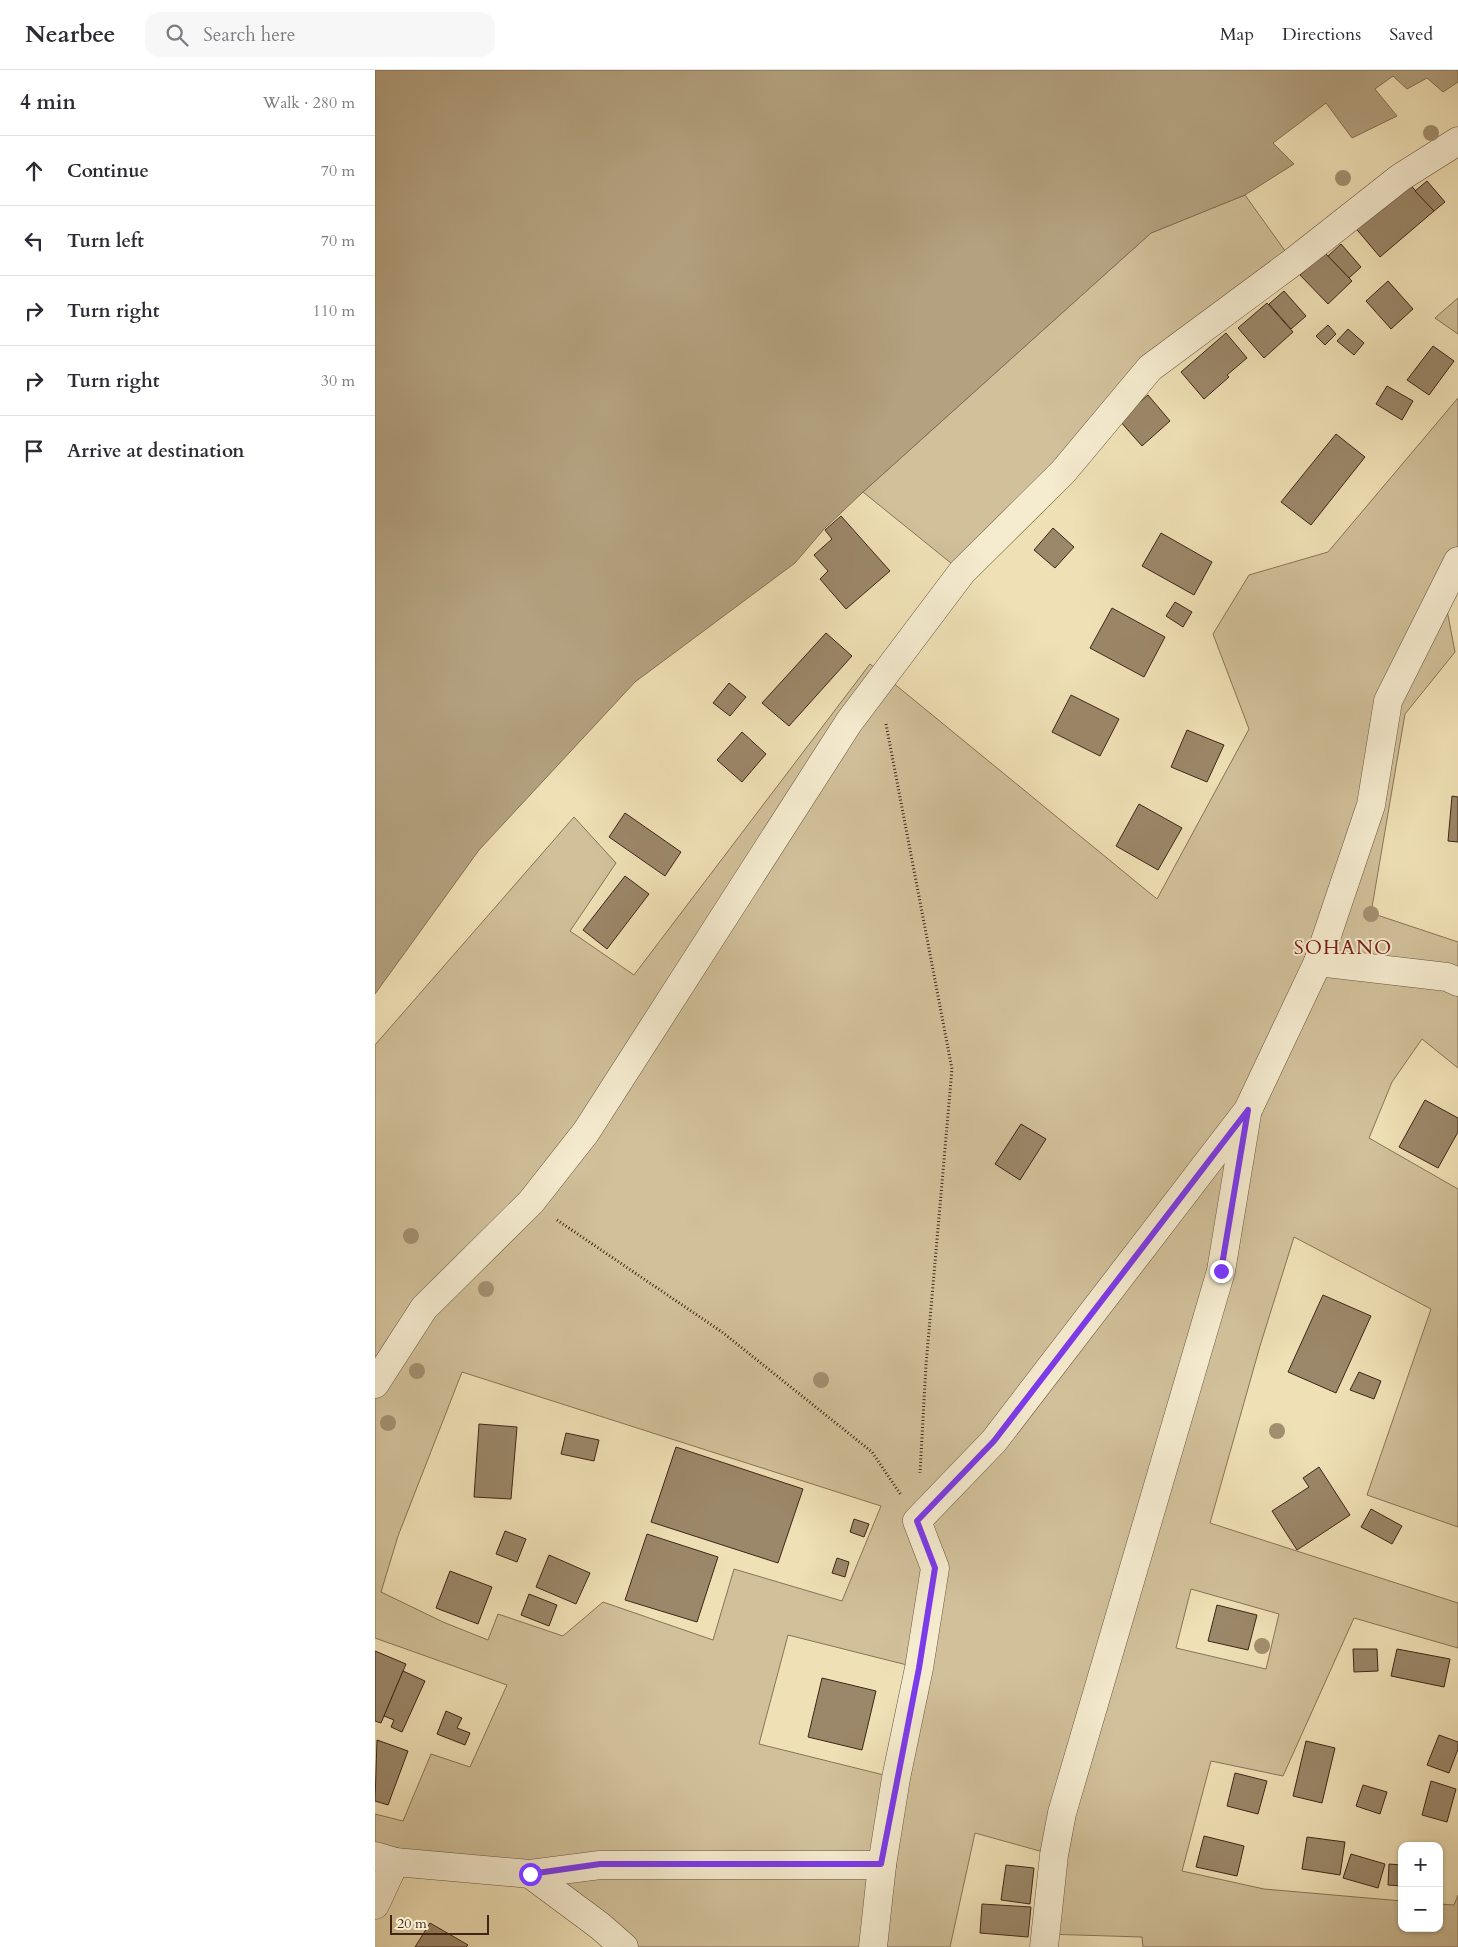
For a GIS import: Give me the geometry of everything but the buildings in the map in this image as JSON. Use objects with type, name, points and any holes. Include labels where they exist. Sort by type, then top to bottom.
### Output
[{"type":"street","points":[[375,1384],[424,1308],[531,1202],[586,1132],[849,722],[962,572],[1063,472],[1150,368],[1293,262],[1401,177],[1458,140]]},
{"type":"street","points":[[873,1947],[881,1864],[919,1668],[935,1568],[917,1521],[994,1441],[1248,1110],[1318,962],[1371,805],[1388,701],[1458,561]]},
{"type":"street","points":[[1318,962],[1447,977],[1458,982]]},
{"type":"street","points":[[1044,1947],[1054,1855],[1062,1813],[1221,1271],[1248,1110]]},
{"type":"street","points":[[375,1905],[385,1859],[530,1874],[600,1864],[881,1864]]},
{"type":"street","points":[[530,1874],[600,1926],[624,1947]]},
{"type":"path","points":[[876,686],[892,748],[952,1069],[926,1365],[917,1521]]},
{"type":"path","points":[[531,1202],[722,1332],[872,1452],[917,1521]]},
{"type":"shaded area","points":[[375,70],[1458,70],[1458,82],[1443,92],[1427,78],[1407,89],[1393,76],[1375,89],[1397,116],[1352,138],[1326,103],[1273,143],[1294,164],[1245,195],[1151,233],[863,492],[824,529],[795,563],[635,682],[479,850],[375,994]]},
{"type":"shaded area","points":[[1245,195],[1293,262],[1150,368],[962,572],[863,492],[1151,233]]},
{"type":"shaded area","points":[[1458,298],[1458,334],[1435,318]]},
{"type":"shaded area","points":[[1458,398],[1458,561],[1443,589],[1455,652],[1405,714],[1371,913],[1458,942],[1458,1068],[1422,1039],[1392,1082],[1369,1138],[1458,1189],[1458,1527],[1367,1495],[1431,1309],[1294,1237],[1260,1346],[1210,1523],[1458,1603],[1458,1648],[1354,1618],[1283,1776],[1211,1761],[1182,1871],[1264,1889],[1398,1901],[1398,1932],[1443,1932],[1443,1904],[1454,1905],[1458,1895],[1458,1947],[1143,1947],[1142,1937],[1044,1934],[1054,1855],[975,1833],[950,1947],[624,1947],[530,1874],[375,1856],[375,1814],[403,1821],[431,1754],[470,1767],[507,1685],[375,1638],[375,1045],[574,817],[616,863],[570,931],[634,975],[870,664],[1157,899],[1249,729],[1213,634],[1249,575],[1328,552]],"holes":[[[462,1372],[881,1506],[842,1601],[734,1569],[713,1640],[603,1602],[563,1636],[498,1614],[488,1640],[443,1622],[381,1592],[398,1536]],[[1191,1589],[1279,1614],[1266,1669],[1176,1648]],[[788,1635],[919,1668],[896,1778],[759,1744]]]},
{"type":"district","name":"SOHANO","points":[[1343,947]]},
{"type":"route","points":[[530,1874],[600,1864],[881,1864],[896,1778],[919,1668],[935,1568],[917,1521],[994,1441],[1248,1110],[1221,1271]]}]
